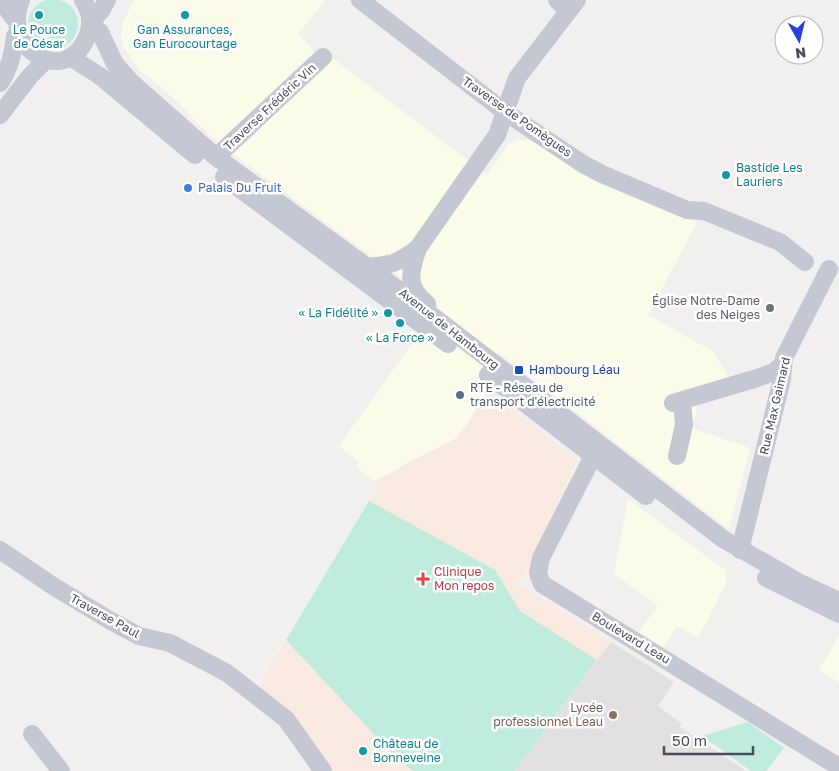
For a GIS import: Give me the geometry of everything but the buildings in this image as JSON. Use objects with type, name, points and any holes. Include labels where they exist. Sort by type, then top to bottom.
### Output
[{"type":"street","points":[[1,0],[13,17]]},
{"type":"street","points":[[0,83],[6,74],[12,54],[15,36],[13,17],[21,0]]},
{"type":"street","name":"Avenue de Hambourg","points":[[83,0],[89,12],[90,22],[100,32],[115,64],[131,82],[216,157],[366,267],[701,523],[740,550],[802,584],[839,601]]},
{"type":"street","points":[[15,36],[20,45],[36,58],[45,61],[58,61],[70,57],[85,42],[89,33],[90,22],[102,11],[107,0]]},
{"type":"street","name":"Traverse de Pomègues","points":[[360,0],[505,112],[602,174],[688,210],[704,211],[780,242],[805,262],[834,270]]},
{"type":"street","points":[[464,341],[447,320],[418,297],[414,291],[411,270],[418,248],[497,135],[517,78],[567,4]]},
{"type":"street","name":"Avenue de Hambourg","points":[[70,57],[100,76],[208,166],[417,320],[704,539],[731,558],[793,593],[839,614]]},
{"type":"street","name":"Traverse Frédéric Vin","points":[[216,157],[324,57]]},
{"type":"street","points":[[0,115],[30,76],[45,61]]},
{"type":"street","points":[[366,267],[390,265],[403,259],[418,248]]},
{"type":"street","name":"Rue Max Gaimard","points":[[740,550],[782,379],[784,358],[834,270]]},
{"type":"street","points":[[677,456],[684,424],[677,402],[774,372],[783,364]]},
{"type":"street","name":"Boulevard Leau","points":[[593,456],[541,558],[538,573],[542,584],[839,767]]},
{"type":"street","name":"Traverse Paul","points":[[0,550],[53,586],[110,621],[139,636],[170,643],[227,673],[286,719],[322,771]]},
{"type":"street","points":[[32,734],[61,771]]},
{"type":"shaded area","points":[[135,0],[326,0],[298,33],[316,54],[331,57],[487,175],[508,145],[518,140],[535,141],[566,164],[600,184],[697,222],[648,315],[714,352],[730,381],[693,394],[697,411],[691,428],[750,448],[729,529],[499,353],[488,391],[455,439],[375,482],[357,467],[359,462],[339,446],[439,306],[220,144],[179,103],[141,72],[125,49],[121,37],[123,21]]},
{"type":"shaded area","name":"Clinique Mon repos","points":[[488,391],[577,460],[520,585],[611,642],[515,771],[328,771],[254,693],[353,531],[378,485],[375,482],[455,439]]},
{"type":"shaded area","points":[[628,499],[725,570],[727,582],[698,638],[677,626],[663,647],[639,632],[658,606],[614,574]]},
{"type":"shaded area","points":[[839,636],[839,682],[819,670]]},
{"type":"shaded area","name":"Lycée professionnel Leau","points":[[611,642],[674,682],[658,706],[682,724],[680,727],[746,771],[515,771]]},
{"type":"green space","points":[[48,-1],[58,-1],[71,6],[78,19],[78,29],[71,42],[58,49],[48,49],[39,45],[32,38],[28,29],[28,19],[32,10],[39,3]]},
{"type":"green space","name":"Clinique Mon repos","points":[[369,501],[495,570],[520,611],[597,660],[515,771],[414,771],[400,762],[286,640]]},
{"type":"green space","points":[[748,722],[784,748],[766,771],[751,771],[702,736]]},
{"type":"place","name":"Le Pouce de César","points":[[39,15]]},
{"type":"place","name":"Gan Assurances, Gan Eurocourtage","points":[[185,15]]},
{"type":"place","name":"Bastide Les Lauriers","points":[[726,175]]},
{"type":"place","name":"Palais Du Fruit","points":[[188,188]]},
{"type":"place","name":"Église Notre-Dame des Neiges","points":[[770,308]]},
{"type":"place","name":"« La Fidélité »","points":[[388,313]]},
{"type":"place","name":"« La Force »","points":[[400,323]]},
{"type":"place","name":"Hambourg Léau","points":[[519,370]]},
{"type":"place","name":"RTE - Réseau de transport d'électricité","points":[[460,395]]},
{"type":"place","name":"Clinique Mon repos","points":[[423,579]]},
{"type":"place","name":"Lycée professionnel Leau","points":[[613,715]]},
{"type":"place","name":"Château de Bonneveine","points":[[363,751]]}]
